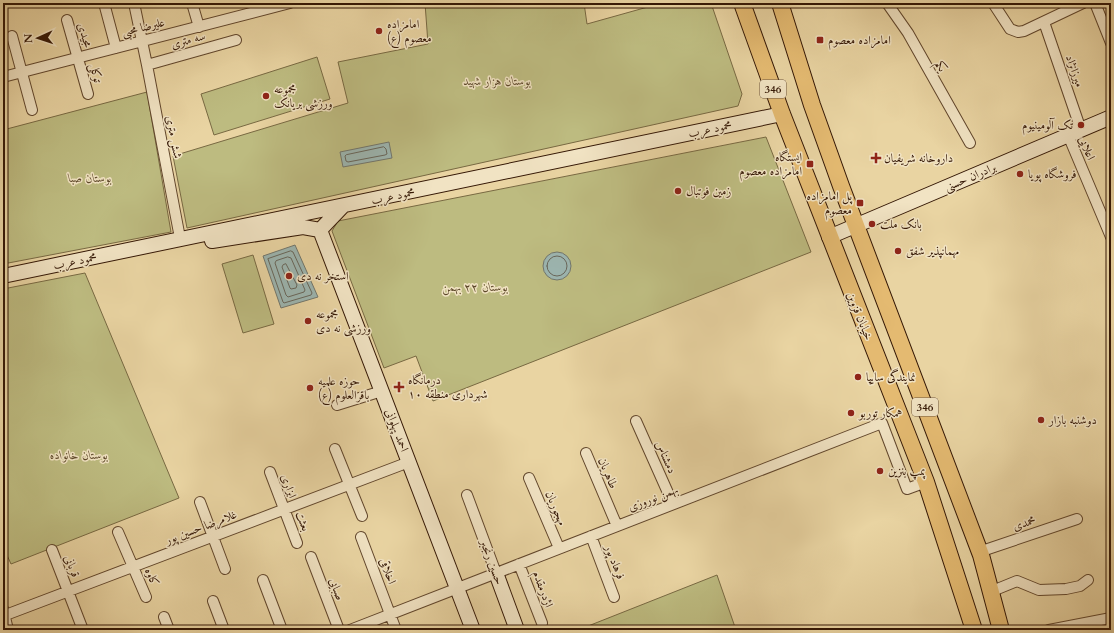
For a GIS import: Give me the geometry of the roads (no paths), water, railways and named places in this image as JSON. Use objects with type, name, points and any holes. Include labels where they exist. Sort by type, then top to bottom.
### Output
[{"type":"main road","name":"خیابان قزوین","points":[[742,3],[829,237],[926,482],[974,630]]},
{"type":"main road","name":"346","points":[[780,3],[812,105],[979,552],[1001,630]]},
{"type":"main road","name":"محمود عرب","points":[[3,276],[782,114]]},
{"type":"main road","name":"برادران حسنی","points":[[829,237],[841,230],[857,226],[1111,117]]},
{"type":"main road","points":[[180,238],[210,241],[304,227],[320,230],[342,206]]},
{"type":"main road","name":"احمد پهلوانی","points":[[320,230],[473,630]]},
{"type":"main road","name":"حسین رنجبر","points":[[496,573],[517,630]]},
{"type":"street","points":[[104,3],[116,48]]},
{"type":"street","points":[[134,3],[142,41]]},
{"type":"street","points":[[192,3],[199,26]]},
{"type":"street","points":[[248,3],[250,13]]},
{"type":"street","name":"علیرضا محبی","points":[[3,77],[290,3]]},
{"type":"street","name":"یکم","points":[[887,3],[908,33],[970,143]]},
{"type":"street","points":[[992,3],[1010,29],[1018,32],[1024,31],[1083,3]]},
{"type":"street","points":[[1095,3],[1111,43]]},
{"type":"street","name":"مجیدی","points":[[67,20],[78,58]]},
{"type":"street","name":"ميرزانژاد","points":[[1044,22],[1081,130]]},
{"type":"street","points":[[12,36],[32,110]]},
{"type":"street","name":"سه متری","points":[[147,65],[236,40]]},
{"type":"street","name":"شش متری","points":[[142,41],[180,238]]},
{"type":"street","name":"توکلی","points":[[78,58],[88,94]]},
{"type":"street","name":"اعلایی","points":[[1068,135],[1111,237]]},
{"type":"street","points":[[337,405],[382,391]]},
{"type":"street","name":"دمشناس","points":[[636,421],[673,504]]},
{"type":"street","name":"بهمن نوروزی","points":[[350,630],[882,423],[907,489],[926,482]]},
{"type":"street","points":[[335,449],[362,516]]},
{"type":"street","name":"طاهریان","points":[[586,453],[617,526]]},
{"type":"street","name":"غلامرضا حسین پور","points":[[4,613],[133,567],[409,462]]},
{"type":"street","name":"ابزاری","points":[[270,472],[284,510]]},
{"type":"street","name":"مهجوریان","points":[[529,478],[559,548]]},
{"type":"street","name":"حسین رنجبر","points":[[467,494],[496,573]]},
{"type":"street","points":[[200,502],[225,569]]},
{"type":"street","name":"بعثت","points":[[284,510],[297,543]]},
{"type":"street","name":"محمدی","points":[[979,552],[1077,519]]},
{"type":"street","name":"کاوه","points":[[118,532],[146,597]]},
{"type":"street","name":"فرهاد پور","points":[[591,536],[614,597]]},
{"type":"street","name":"اخلاقی","points":[[361,537],[396,630]]},
{"type":"street","name":"قربانی","points":[[52,550],[83,630]]},
{"type":"street","name":"صبایی","points":[[311,557],[339,630]]},
{"type":"street","name":"اژدرمقدم","points":[[519,564],[542,624]]},
{"type":"street","points":[[263,580],[282,630]]},
{"type":"street","points":[[990,592],[1017,581],[1039,590],[1073,588],[1080,586],[1088,580]]},
{"type":"street","points":[[213,601],[224,630]]},
{"type":"street","points":[[4,613],[8,630]]},
{"type":"street","points":[[164,617],[169,630]]},
{"type":"street","points":[[1049,630],[1111,618]]},
{"type":"water","points":[[389,142],[392,158],[343,167],[340,152]]},
{"type":"water","name":"استخر نه دی","points":[[295,245],[318,297],[281,308],[263,256]]},
{"type":"water","points":[[557,252],[567,256],[571,266],[567,276],[557,280],[547,276],[543,266],[547,256]]},
{"type":"place","name":"امامزاده معصوم (ع)","points":[[379,31]]},
{"type":"place","name":"امامزاده معصوم","points":[[820,40]]},
{"type":"place","name":"مجموعه ورزشی بریانک","points":[[266,96]]},
{"type":"place","name":"تک آلومینیوم","points":[[1081,125]]},
{"type":"place","name":"داروخانه شریفیان","points":[[876,158]]},
{"type":"place","name":"ایستگاه امامزاده معصوم","points":[[810,164]]},
{"type":"place","name":"فروشگاه پویا","points":[[1020,174]]},
{"type":"place","name":"زمین فوتبال","points":[[678,191]]},
{"type":"place","name":"پل امامزاده معصوم","points":[[860,203]]},
{"type":"place","name":"بانک ملت","points":[[872,224]]},
{"type":"place","name":"مهمانپذیر شفق","points":[[898,251]]},
{"type":"place","name":"استخر نه دی","points":[[289,276]]},
{"type":"place","name":"مجموعه ورزشی نه دی","points":[[308,321]]},
{"type":"place","name":"نمایندگی سایپا","points":[[858,377]]},
{"type":"place","name":"درمانگاه شهرداری منطقه ۱۰","points":[[399,387]]},
{"type":"place","name":"حوزه علمیه باقرالعلوم (ع)","points":[[310,388]]},
{"type":"place","name":"همکار توربو","points":[[851,413]]},
{"type":"place","name":"دوشنبه بازار","points":[[1041,420]]},
{"type":"place","name":"پمپ بنزین","points":[[880,471]]},
{"type":"park label","name":"بوستان هزار شهید","points":[[497,81]]},
{"type":"park label","name":"بوستان صبا","points":[[90,178]]},
{"type":"park label","name":"بوستان ۲۲ بهمن","points":[[475,287]]},
{"type":"park label","name":"بوستان خانواده","points":[[79,455]]}]
